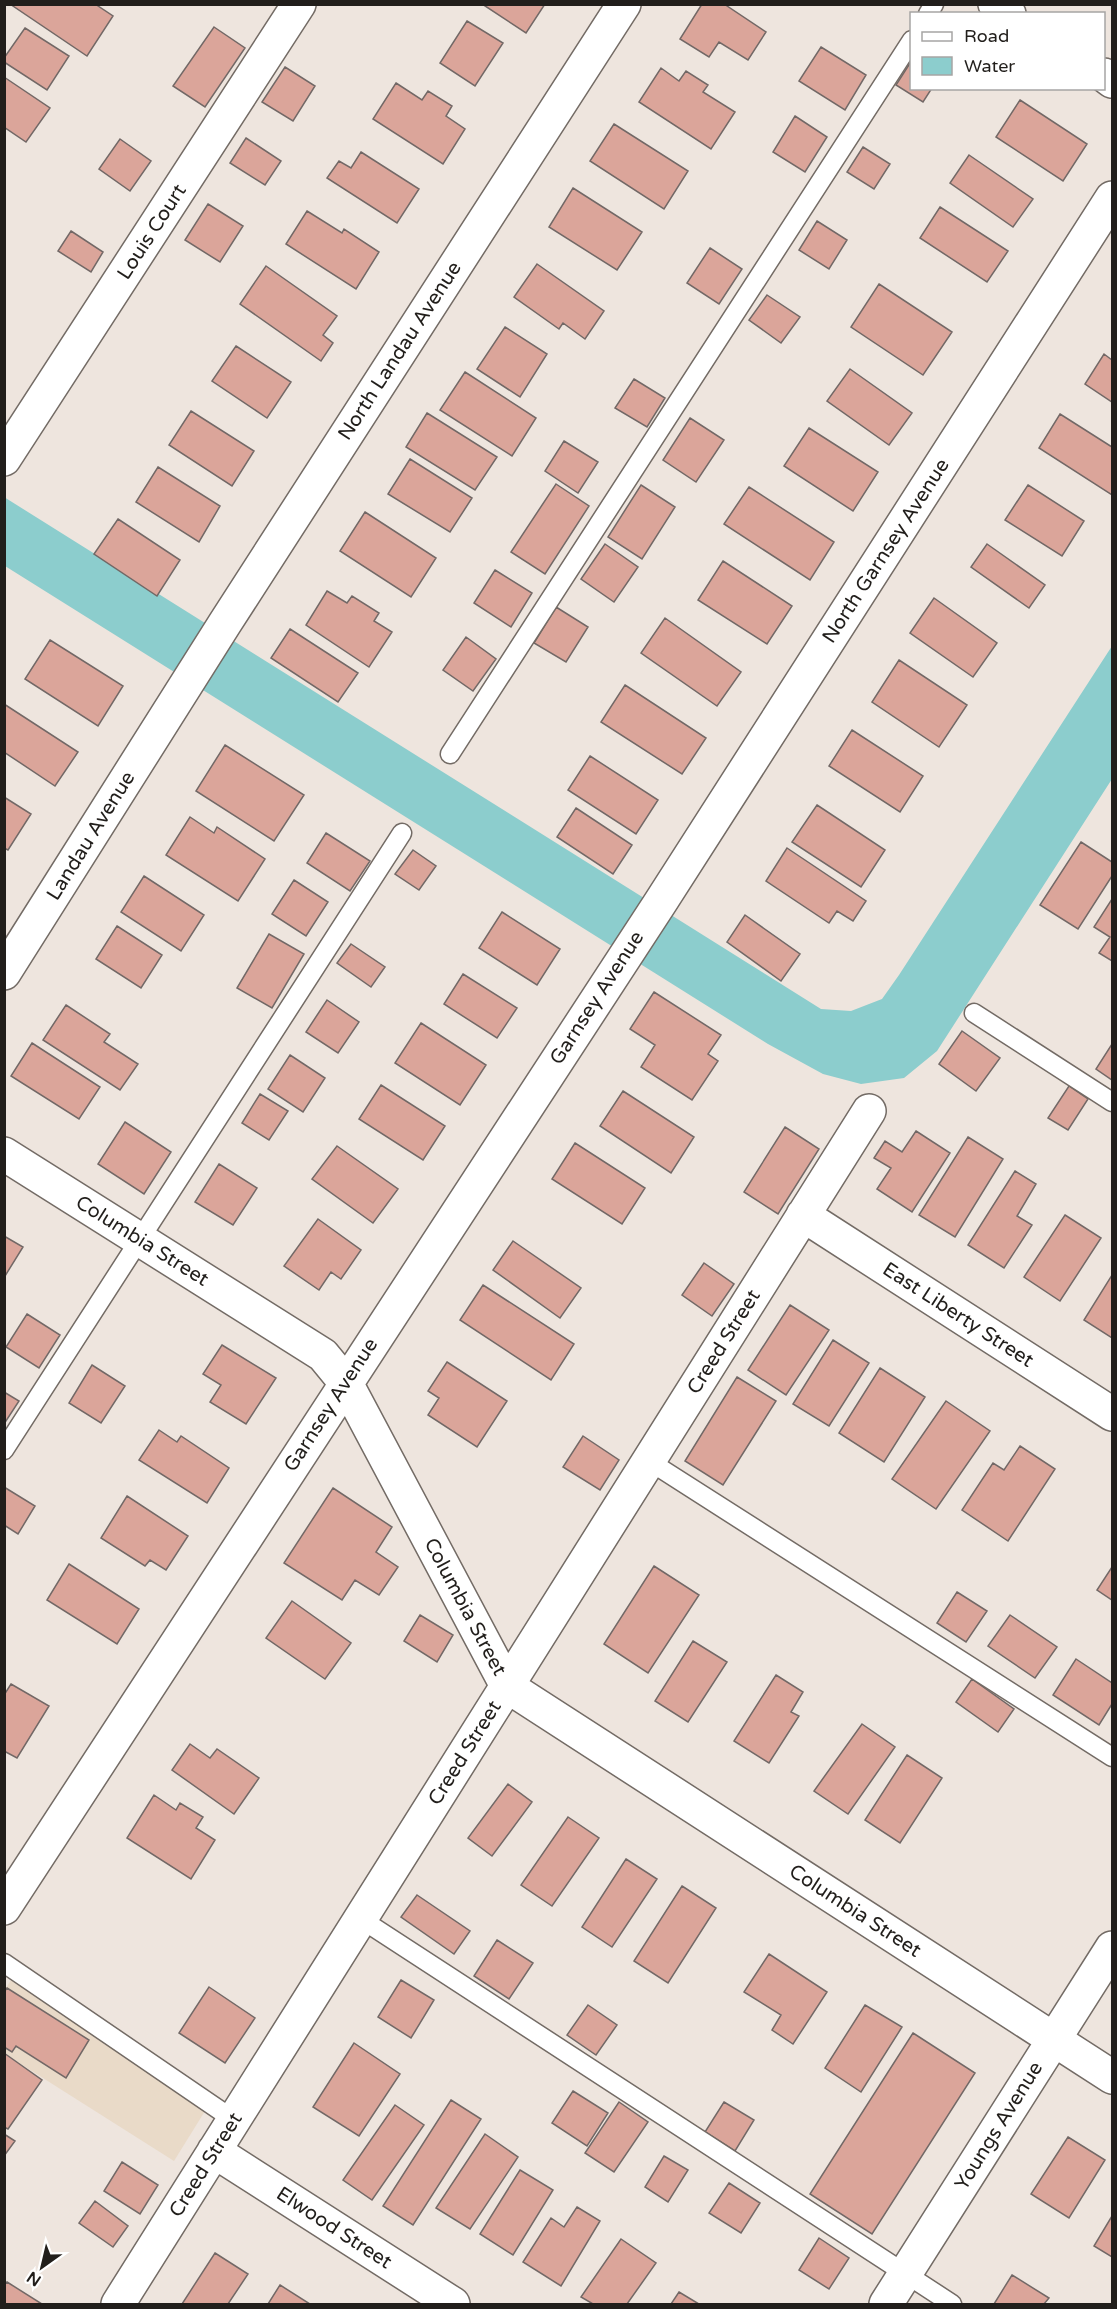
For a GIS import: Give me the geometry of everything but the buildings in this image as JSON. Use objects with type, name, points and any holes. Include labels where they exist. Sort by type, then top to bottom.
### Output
[{"type":"street","name":"Louis Court","points":[[4,459],[299,4]]},
{"type":"street","name":"North Landau Avenue","points":[[178,699],[624,4]]},
{"type":"street","name":"North Garnsey Avenue","points":[[660,903],[1113,198]]},
{"type":"street","name":"Landau Avenue","points":[[4,973],[178,699]]},
{"type":"street","name":"Garnsey Avenue","points":[[4,1908],[660,903]]},
{"type":"street","name":"Creed Street","points":[[118,2304],[869,1111]]},
{"type":"street","name":"Columbia Street","points":[[4,1154],[323,1355],[346,1383],[507,1686],[1113,2077]]},
{"type":"street","name":"East Liberty Street","points":[[803,1215],[1113,1414]]},
{"type":"street","name":"Youngs Avenue","points":[[886,2304],[1113,1948]]},
{"type":"street","name":"Elwood Street","points":[[214,2151],[453,2304]]},
{"type":"lane","points":[[450,754],[910,43]]},
{"type":"lane","points":[[4,1450],[402,834]]},
{"type":"lane","points":[[974,1014],[1113,1102]]},
{"type":"lane","points":[[649,1461],[1113,1756]]},
{"type":"lane","points":[[361,1919],[952,2304]]},
{"type":"lane","points":[[4,1963],[234,2120]]},
{"type":"shaded area","points":[[13,1977],[205,2111],[174,2161],[5,2054],[4,1991]]},
{"type":"water","points":[[4,497],[821,1009],[851,1011],[882,999],[1112,646],[1112,779],[937,1051],[904,1078],[861,1084],[823,1074],[768,1044],[5,566]]}]
